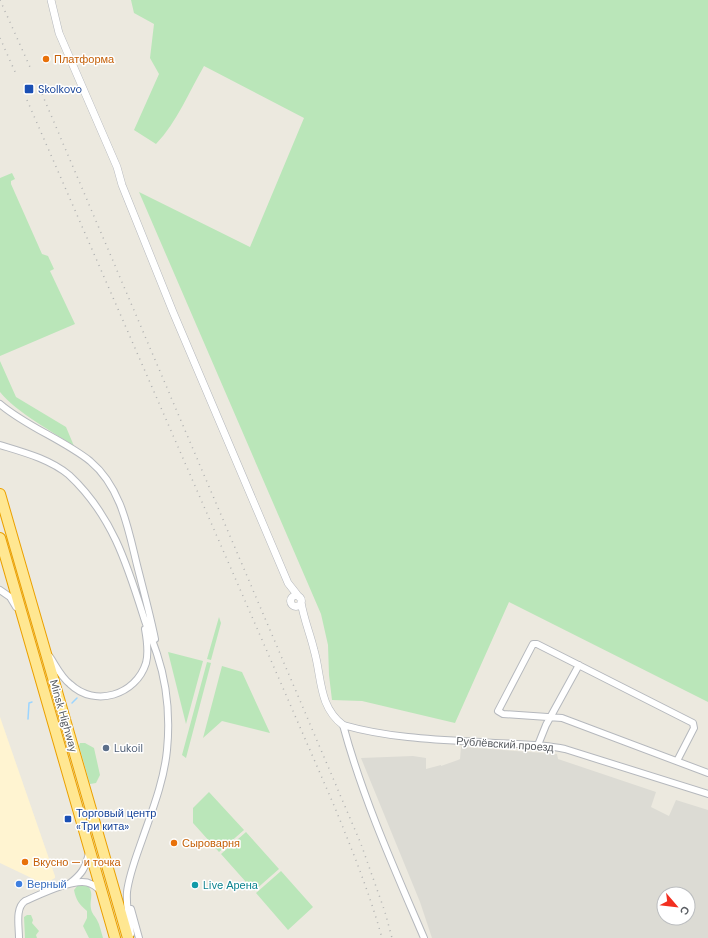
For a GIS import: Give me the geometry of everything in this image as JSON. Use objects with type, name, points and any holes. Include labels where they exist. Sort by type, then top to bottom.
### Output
[{"type":"highway","name":"Minsk Highway","points":[[0,494],[128,938]]},
{"type":"highway","name":"Minsk Highway","points":[[0,538],[115,938]]},
{"type":"street","points":[[51,0],[59,33],[117,167],[122,185],[173,312],[288,583],[300,600],[305,622],[314,649],[321,689],[326,704],[335,719],[343,725],[353,761],[387,852],[424,938]]},
{"type":"street","points":[[0,404],[20,419],[38,428],[89,461],[98,469],[113,489],[121,506],[126,522],[150,616],[164,681],[168,726],[167,751],[155,802],[132,871],[127,894],[127,906],[132,938]]},
{"type":"street","points":[[0,445],[37,457],[68,474],[93,502],[112,530],[124,558],[144,620],[158,655]]},
{"type":"street","points":[[0,559],[13,583]]},
{"type":"street","points":[[288,583],[291,603],[305,622]]},
{"type":"street","points":[[0,590],[10,597],[23,618]]},
{"type":"street","points":[[291,603],[294,596],[300,600]]},
{"type":"street","points":[[43,646],[59,672],[70,685],[86,694],[106,697],[114,695],[132,686],[143,671],[148,651],[144,620]]},
{"type":"street","points":[[677,761],[694,728],[693,724],[537,644],[533,644],[498,711],[503,714],[562,718],[708,773]]},
{"type":"street","points":[[538,745],[550,718],[579,665]]},
{"type":"street","name":"Рублёвский проезд","points":[[343,725],[388,735],[565,748],[708,794]]},
{"type":"street","points":[[67,885],[80,875],[85,868],[90,850]]},
{"type":"street","points":[[132,871],[130,894],[131,908],[139,938]]},
{"type":"street","points":[[19,938],[19,910],[20,904],[25,901],[67,885],[83,882],[90,883],[101,891]]},
{"type":"shaded area","points":[[0,717],[55,876],[55,878],[44,884],[0,863]]},
{"type":"shaded area","points":[[461,747],[557,754],[558,759],[656,792],[651,807],[669,816],[676,800],[708,810],[708,938],[432,938],[420,902],[361,758],[413,756],[426,758],[426,769],[441,766],[460,759]]},
{"type":"green space","points":[[131,0],[708,0],[708,702],[509,602],[455,723],[362,701],[332,700],[328,645],[321,614],[139,192],[250,247],[304,118],[204,66],[176,117],[156,144],[134,130],[159,74],[150,58],[154,24],[134,13]]},
{"type":"green space","points":[[12,173],[15,179],[11,181],[11,184],[42,254],[48,256],[54,269],[50,271],[75,324],[0,356],[0,178]]},
{"type":"green space","points":[[0,361],[16,397],[66,427],[74,446],[15,407],[0,392]]},
{"type":"green space","points":[[219,617],[221,623],[211,660],[207,659]]},
{"type":"green space","points":[[168,652],[203,661],[186,724]]},
{"type":"green space","points":[[207,662],[211,663],[186,758],[182,755]]},
{"type":"green space","points":[[222,666],[242,672],[270,733],[222,721],[203,738]]},
{"type":"green space","points":[[80,743],[85,743],[94,748],[100,775],[96,783],[90,784],[79,746]]},
{"type":"green space","points":[[209,792],[244,830],[219,852],[193,823],[193,808]]},
{"type":"green space","points":[[246,832],[279,869],[254,891],[221,854]]},
{"type":"green space","points":[[281,871],[313,907],[288,930],[256,893]]},
{"type":"green space","points":[[78,885],[87,885],[91,891],[91,911],[98,922],[103,938],[89,938],[83,926],[87,918],[87,911],[76,897],[74,890]]},
{"type":"green space","points":[[31,915],[33,920],[32,923],[39,931],[36,935],[37,938],[25,938],[24,917]]},
{"type":"waterway","points":[[72,703],[77,698]]},
{"type":"waterway","points":[[28,719],[29,703],[32,702]]},
{"type":"railway","points":[[0,0],[30,67]]},
{"type":"railway","points":[[0,38],[16,74]]},
{"type":"railway","points":[[42,94],[361,844],[385,912],[392,938]]},
{"type":"railway","points":[[27,100],[333,803],[366,886],[382,938]]},
{"type":"place","name":"Платформа","points":[[46,59]]},
{"type":"place","name":"Skolkovo","points":[[29,89]]},
{"type":"place","name":"Lukoil","points":[[106,748]]},
{"type":"place","name":"Торговый центр «Три кита»","points":[[68,819]]},
{"type":"place","name":"Сыроварня","points":[[174,843]]},
{"type":"place","name":"Вкусно — и точка","points":[[25,862]]},
{"type":"place","name":"Верный","points":[[19,884]]},
{"type":"place","name":"Live Арена","points":[[195,885]]}]
